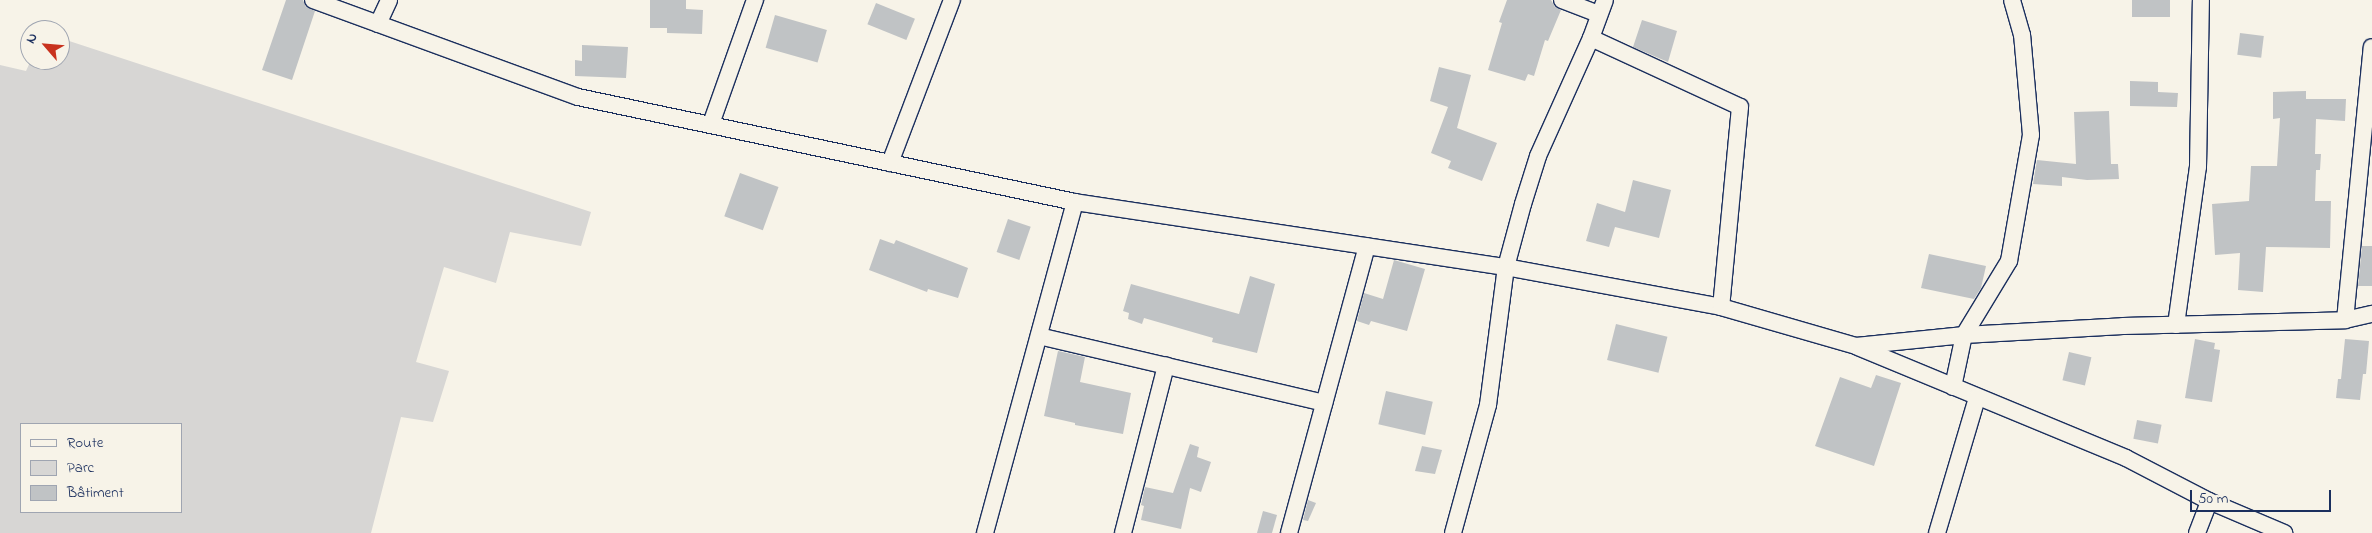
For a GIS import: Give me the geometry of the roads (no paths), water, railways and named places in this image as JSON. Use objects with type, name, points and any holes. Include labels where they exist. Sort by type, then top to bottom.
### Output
[{"type":"street","points":[[313,0],[578,97],[1075,202],[1506,267],[1722,307],[1856,346],[1977,398],[2126,458],[2209,501],[2284,533]]},
{"type":"street","points":[[378,24],[388,0]]},
{"type":"street","points":[[711,124],[755,0]]},
{"type":"street","points":[[890,163],[952,0]]},
{"type":"street","points":[[1453,533],[1488,405],[1506,267],[1538,156],[1591,38],[1601,7],[1562,0]]},
{"type":"street","points":[[1953,387],[1964,335],[2009,261],[2030,135],[2022,34],[2012,0]]},
{"type":"street","points":[[2176,325],[2198,167],[2201,0]]},
{"type":"street","points":[[1591,38],[1740,106],[1722,307]]},
{"type":"street","points":[[2345,320],[2372,47]]},
{"type":"street","points":[[985,533],[1075,202]]},
{"type":"street","points":[[1289,533],[1367,246]]},
{"type":"street","points":[[1856,346],[1964,335],[2176,325],[2345,320],[2372,314]]},
{"type":"street","points":[[1039,336],[1324,402]]},
{"type":"street","points":[[1123,533],[1166,365]]},
{"type":"street","points":[[1937,533],[1977,398]]},
{"type":"street","points":[[2197,533],[2209,501]]}]
